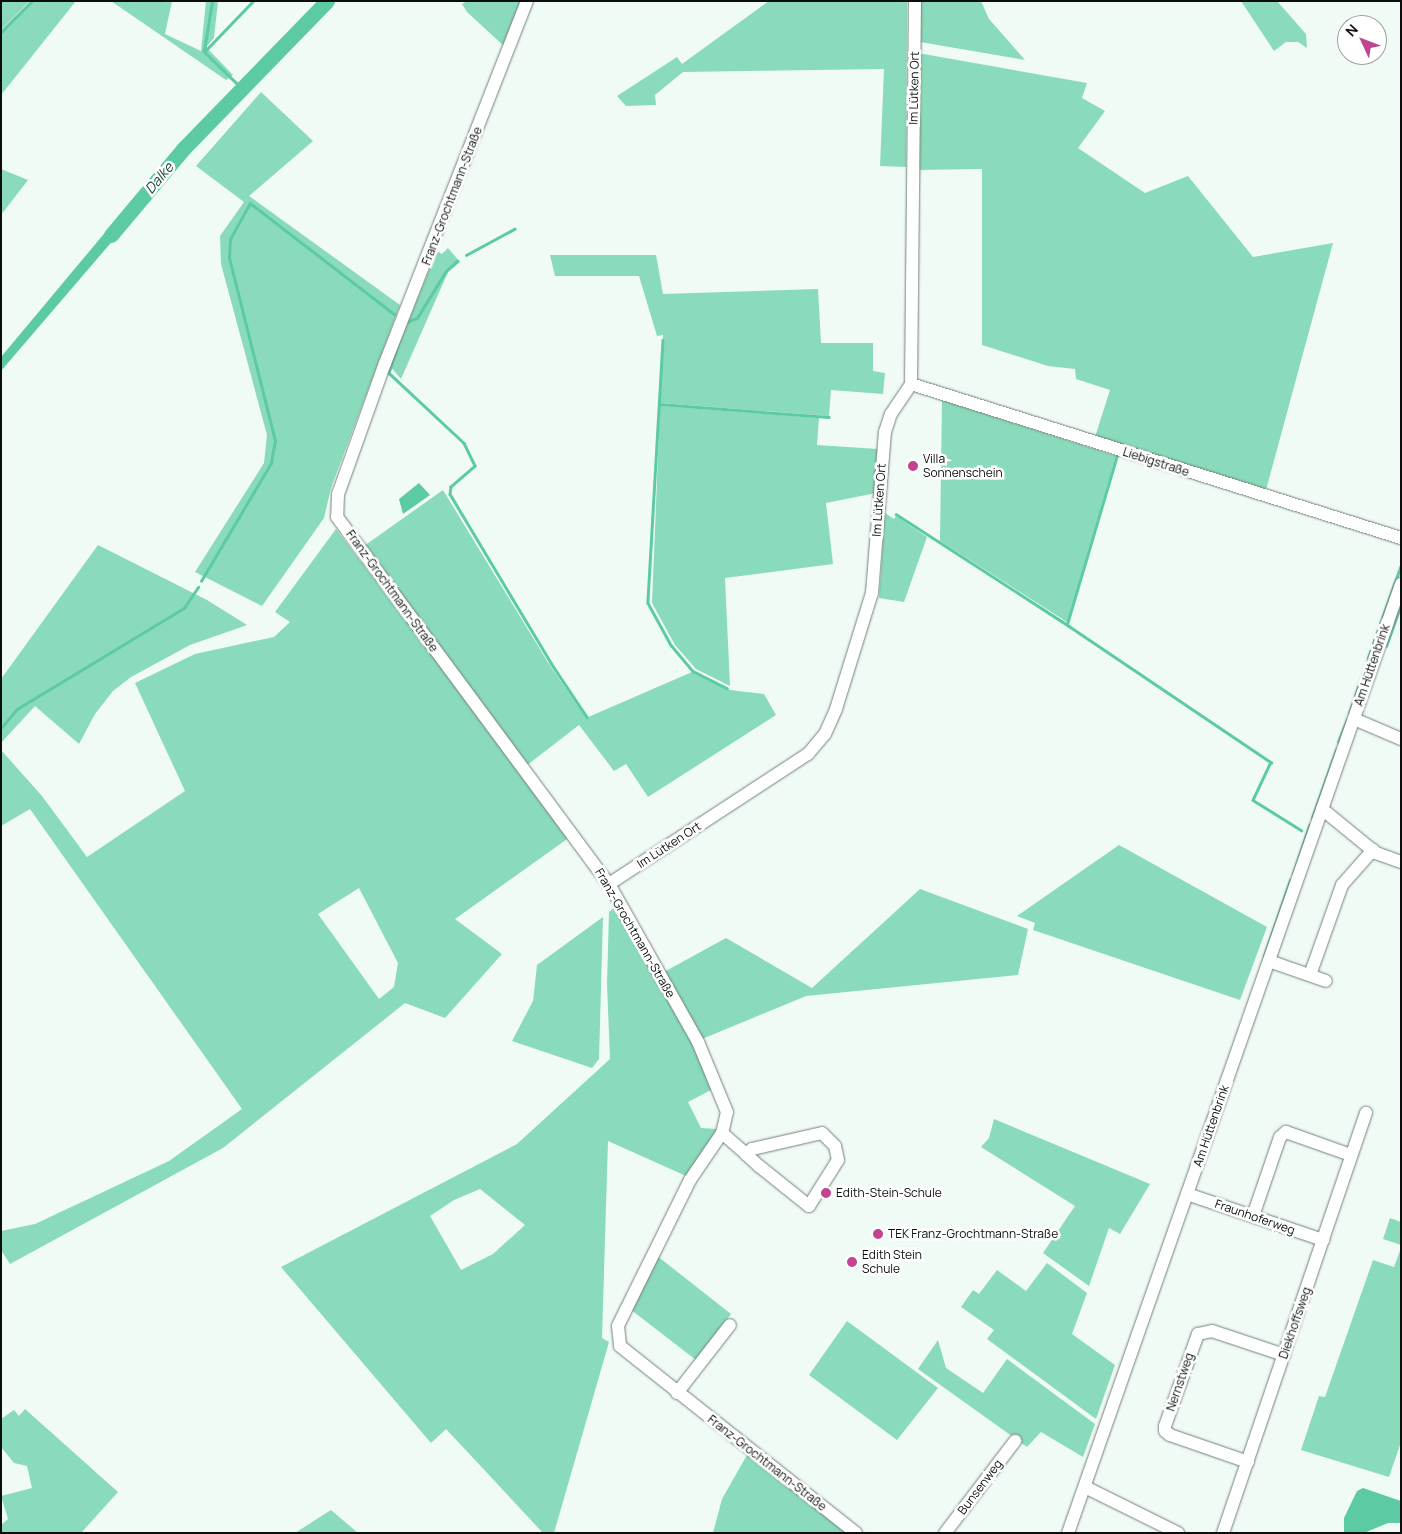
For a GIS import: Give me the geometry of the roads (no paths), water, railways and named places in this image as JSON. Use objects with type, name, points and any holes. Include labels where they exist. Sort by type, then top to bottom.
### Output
[{"type":"street","name":"Franz-Grochtmann-Straße","points":[[527,1],[385,363],[336,504],[337,517],[609,884],[698,1042],[727,1112],[722,1133],[690,1180],[616,1332],[625,1352],[856,1533]]},
{"type":"street","name":"Im Lütken Ort","points":[[609,884],[795,764],[825,734],[850,669],[872,592],[885,432],[891,414],[911,384],[915,1]]},
{"type":"street","name":"Liebigstraße","points":[[911,384],[1401,538]]},
{"type":"street","name":"Am Hüttenbrink","points":[[1068,1533],[1401,584]]},
{"type":"street","name":"Am Hüttenbrink","points":[[1354,719],[1401,739]]},
{"type":"street","points":[[1322,809],[1373,850],[1401,862]]},
{"type":"street","points":[[1310,976],[1342,885],[1373,850]]},
{"type":"street","points":[[1269,961],[1326,981]]},
{"type":"street","name":"Diekhoffsweg","points":[[1223,1533],[1366,1113]]},
{"type":"street","points":[[1253,1216],[1280,1137],[1286,1132],[1351,1155]]},
{"type":"street","points":[[722,1133],[746,1154],[809,1206],[838,1160],[835,1146],[822,1133],[752,1149],[746,1154]]},
{"type":"street","name":"Fraunhoferweg","points":[[1187,1194],[1323,1240]]},
{"type":"street","points":[[677,1393],[730,1325]]},
{"type":"street","name":"Nernstweg","points":[[1248,1462],[1170,1435],[1165,1431],[1165,1426],[1198,1334],[1212,1331],[1284,1355]]},
{"type":"street","name":"Bunsenweg","points":[[945,1533],[1015,1441]]},
{"type":"street","points":[[1084,1487],[1178,1533]]},
{"type":"waterway","points":[[1,32],[32,1]]},
{"type":"waterway","points":[[204,51],[212,1]]},
{"type":"waterway","points":[[242,89],[204,52],[253,1]]},
{"type":"waterway","name":"Dalke","points":[[111,235],[184,148],[327,1]]},
{"type":"waterway","points":[[201,581],[271,463],[275,441],[229,258],[230,239],[250,203],[394,314]]},
{"type":"waterway","points":[[466,255],[514,229]]},
{"type":"waterway","points":[[407,322],[417,318],[446,271],[457,261]]},
{"type":"waterway","points":[[663,340],[648,603],[671,645],[693,671],[727,688]]},
{"type":"waterway","points":[[399,342],[389,373],[464,443],[475,466],[451,487],[450,494],[551,663],[587,717]]},
{"type":"waterway","points":[[659,404],[829,417]]},
{"type":"waterway","points":[[1067,624],[1117,455]]},
{"type":"waterway","points":[[896,514],[1069,626],[1271,762],[1253,800],[1301,830]]},
{"type":"waterway","points":[[1368,658],[1401,565]]},
{"type":"waterway","points":[[1,728],[17,709],[184,608],[198,587]]},
{"type":"waterway","points":[[1386,646],[1401,604]]},
{"type":"waterway","points":[[1349,714],[1364,669]]},
{"type":"waterway","points":[[1338,742],[1347,720]]},
{"type":"waterway","points":[[1312,818],[1336,750]]},
{"type":"waterway","points":[[1293,874],[1309,826]]},
{"type":"waterway","points":[[1264,956],[1290,880]]},
{"type":"place","name":"Villa Sonnenschein","points":[[913,466]]},
{"type":"place","name":"Edith-Stein-Schule","points":[[826,1193]]},
{"type":"place","name":"TEK Franz-Grochtmann-Straße","points":[[878,1234]]},
{"type":"place","name":"Edith Stein Schule","points":[[852,1262]]}]
